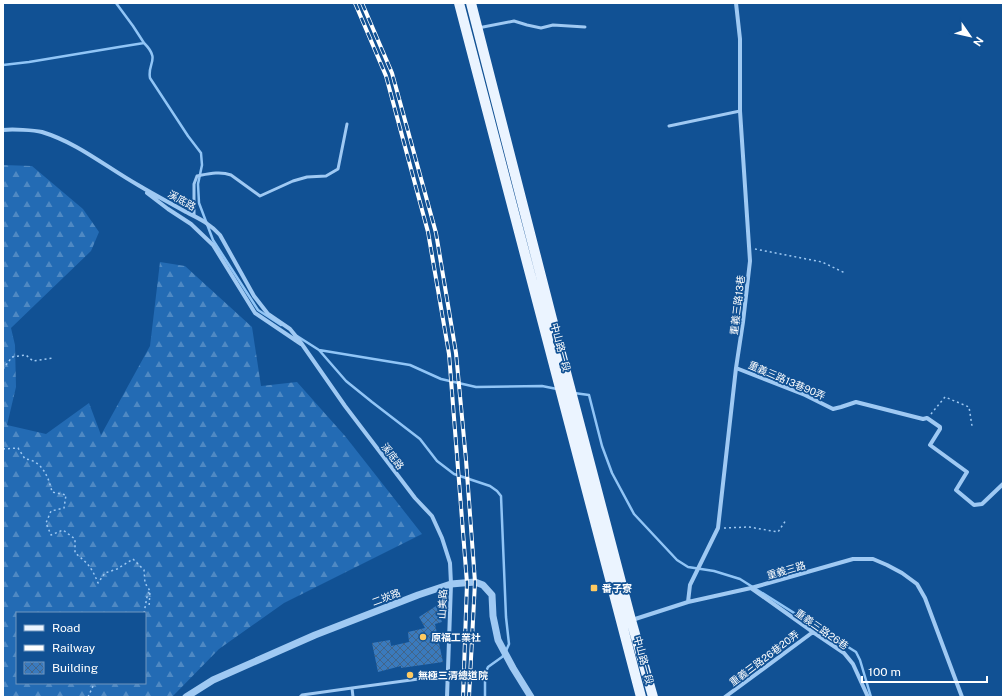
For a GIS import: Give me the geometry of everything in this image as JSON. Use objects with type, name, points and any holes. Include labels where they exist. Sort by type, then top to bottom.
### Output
[{"type":"main road","name":"中山路一段","points":[[459,3],[626,621],[653,697]]},
{"type":"main road","name":"中山路一段","points":[[471,3],[552,319],[626,621],[641,697]]},
{"type":"main road","points":[[478,74],[489,70]]},
{"type":"street","name":"重義三路13巷","points":[[688,602],[690,585],[718,528],[750,261],[740,111],[740,39],[736,3]]},
{"type":"street","name":"溪底路","points":[[3,130],[10,129],[41,132],[67,142],[137,184],[200,218],[213,227],[220,235],[254,296],[268,314],[290,329],[299,340],[345,406],[415,498],[432,516],[442,538],[450,563],[451,584]]},
{"type":"street","name":"溪底路","points":[[137,184],[168,209],[190,224],[213,245],[256,313],[303,345]]},
{"type":"street","name":"重義三路13巷90弄","points":[[736,368],[805,395],[833,409],[856,402],[923,419],[927,418]]},
{"type":"street","points":[[927,418],[940,426],[940,429],[930,445],[967,472],[956,490],[974,505],[982,504],[1003,484]]},
{"type":"street","name":"重義三路","points":[[626,621],[688,602],[751,588],[853,559],[873,559],[902,573],[916,584],[925,598],[962,697]]},
{"type":"street","name":"二崁路","points":[[186,697],[213,680],[307,638],[451,584],[475,582],[483,585],[492,595],[493,616],[498,640],[531,697]]},
{"type":"street","name":"山美路","points":[[447,697],[451,584]]},
{"type":"street","name":"重義三路26巷","points":[[751,588],[844,653],[853,664],[868,697]]},
{"type":"street","name":"重義三路26巷20弄","points":[[725,697],[812,632]]},
{"type":"lane","points":[[478,28],[514,21],[542,28],[553,25],[584,27]]},
{"type":"lane","points":[[669,126],[740,111]]},
{"type":"lane","points":[[194,216],[194,184],[197,176],[226,173],[260,196],[293,181],[307,177],[326,176],[338,169],[347,124]]},
{"type":"lane","points":[[300,697],[302,695],[448,675]]},
{"type":"lane","points":[[352,688],[353,697]]},
{"type":"path","points":[[750,248],[822,262],[845,273]]},
{"type":"path","points":[[3,369],[12,357],[26,355],[33,360],[53,358]]},
{"type":"path","points":[[927,418],[945,398],[969,407],[972,426]]},
{"type":"path","points":[[3,449],[18,448],[25,459],[31,459],[40,465],[45,473],[52,492],[66,495],[64,508],[51,511],[46,523],[51,534],[63,530],[75,539],[75,553],[85,561],[93,571],[98,583],[104,573],[117,569],[133,559],[144,570],[145,583],[150,592],[149,608]]},
{"type":"path","points":[[718,528],[748,527],[778,532],[786,520]]},
{"type":"path","points":[[144,612],[147,597],[150,592]]},
{"type":"path","points":[[88,697],[94,684]]},
{"type":"green space","points":[[3,165],[32,166],[83,209],[99,232],[91,251],[11,328],[15,345],[16,387],[7,425],[46,434],[89,403],[101,435],[150,346],[160,262],[185,266],[252,327],[261,386],[297,382],[345,436],[422,534],[284,603],[219,649],[172,697],[3,697]]},
{"type":"building","name":"原福工業社","points":[[436,606],[442,622],[435,624],[443,662],[401,668],[401,666],[378,672],[372,643],[390,640],[391,646],[409,642],[408,632],[425,628],[419,617]]},
{"type":"waterway","points":[[116,3],[144,43]]},
{"type":"waterway","points":[[3,65],[144,43],[149,49],[153,58],[150,69],[150,78],[201,153],[202,165],[198,184],[199,203],[213,240],[258,310],[281,325]]},
{"type":"waterway","points":[[297,336],[319,350],[346,381],[420,439],[437,461],[454,474],[490,486],[501,496],[506,617],[509,644],[506,651]]},
{"type":"waterway","points":[[319,350],[410,365],[441,379],[476,387],[542,386],[557,389]]},
{"type":"waterway","points":[[574,393],[589,395],[602,446],[612,473],[634,514],[677,560],[688,567],[714,571],[740,579],[856,652],[860,660],[871,697]]},
{"type":"waterway","points":[[485,697],[485,674],[488,667],[504,655]]},
{"type":"railway","points":[[355,3],[386,76],[428,232],[449,354],[467,583],[463,697]]},
{"type":"railway","points":[[362,3],[392,73],[436,233],[456,353],[475,582],[469,697]]},
{"type":"place","name":"番子寮","points":[[594,588]]},
{"type":"place","name":"原福工業社","points":[[423,637]]},
{"type":"place","name":"無極三清總道院","points":[[410,675]]}]
